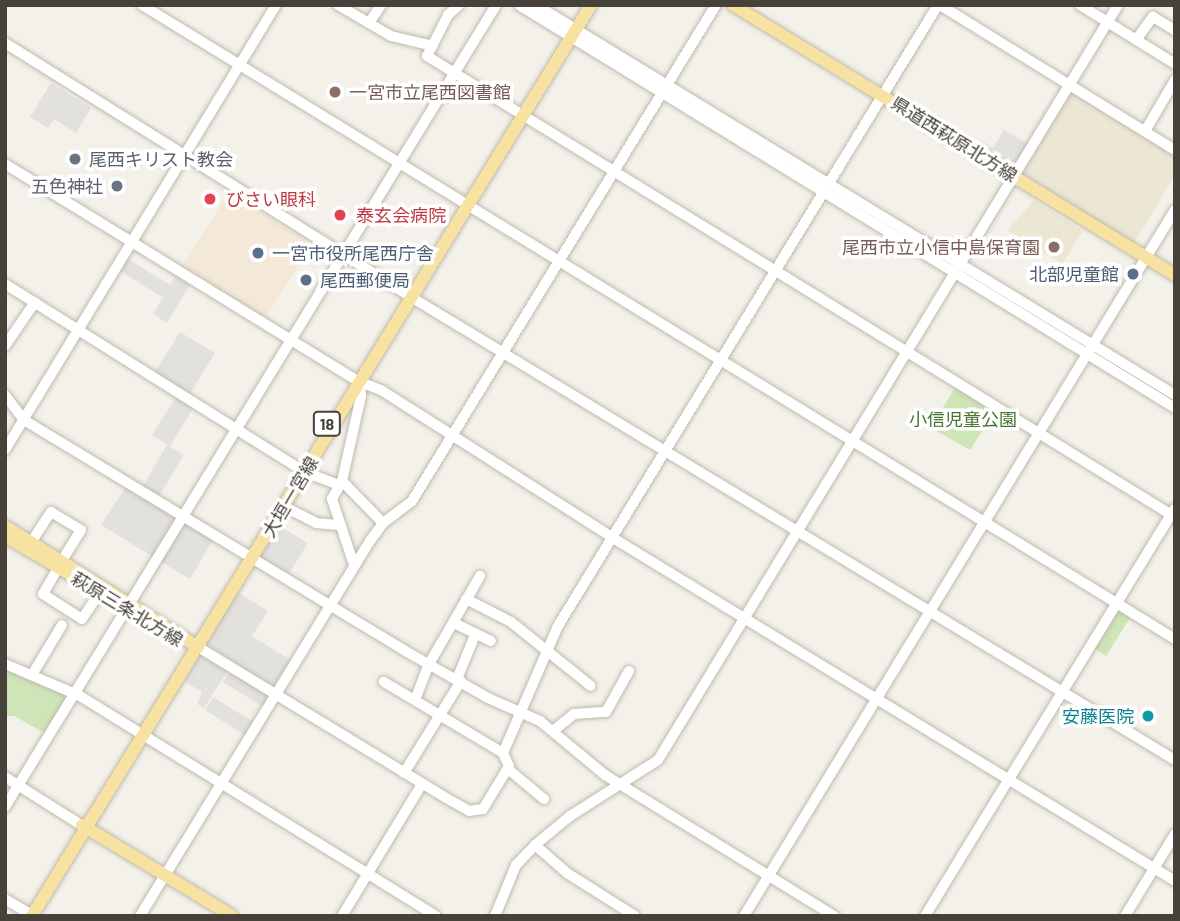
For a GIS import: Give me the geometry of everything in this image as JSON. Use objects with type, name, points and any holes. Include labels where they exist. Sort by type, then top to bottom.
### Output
[{"type":"main road","name":"大垣一宮線","points":[[250,557],[522,113],[584,5]]},
{"type":"main road","name":"大垣一宮線","points":[[571,31],[591,5]]},
{"type":"main road","name":"県道西萩原北方線","points":[[733,5],[1175,275]]},
{"type":"main road","name":"大垣一宮線","points":[[30,915],[194,645],[283,506],[302,470]]},
{"type":"main road","name":"萩原三条北方線","points":[[5,526],[32,541],[100,592],[130,606]]},
{"type":"main road","name":"萩原三条北方線","points":[[5,536],[60,564],[194,645]]},
{"type":"main road","points":[[84,826],[232,916]]},
{"type":"street","points":[[142,5],[1175,639]]},
{"type":"street","points":[[5,450],[276,5]]},
{"type":"street","points":[[338,5],[391,36],[433,46]]},
{"type":"street","points":[[369,23],[381,5]]},
{"type":"street","points":[[459,5],[448,15],[427,56],[907,353],[1174,513],[925,916]]},
{"type":"street","points":[[5,807],[496,5]]},
{"type":"street","points":[[519,5],[571,31]]},
{"type":"street","points":[[536,5],[571,31],[958,269],[1087,356],[1175,408]]},
{"type":"street","points":[[140,916],[354,565],[383,523],[412,501],[452,438],[716,5]]},
{"type":"street","points":[[503,753],[524,714],[547,654],[613,538],[939,5],[1175,150]]},
{"type":"street","points":[[1080,5],[1175,64]]},
{"type":"street","points":[[495,916],[516,865],[535,845],[570,816],[623,786],[658,760],[1118,5]]},
{"type":"street","points":[[1136,40],[1153,17],[1175,30]]},
{"type":"street","points":[[5,43],[409,296],[1175,760]]},
{"type":"street","points":[[1144,131],[1175,80]]},
{"type":"street","points":[[5,164],[290,341],[357,381],[381,390],[452,438],[613,538],[1175,881]]},
{"type":"street","points":[[744,916],[1175,210]]},
{"type":"street","points":[[958,269],[1175,395]]},
{"type":"street","points":[[5,284],[302,470],[341,483],[383,523]]},
{"type":"street","points":[[5,346],[34,302]]},
{"type":"street","points":[[354,565],[338,525],[332,499],[341,483],[361,396],[357,381]]},
{"type":"street","points":[[5,395],[24,420],[429,664],[553,731],[587,763],[834,916]]},
{"type":"street","points":[[283,506],[316,523],[338,525]]},
{"type":"street","points":[[32,541],[51,512],[81,530],[43,594],[82,619],[100,592]]},
{"type":"street","points":[[415,700],[429,664],[480,576]]},
{"type":"street","points":[[466,599],[494,611],[591,686]]},
{"type":"street","points":[[454,623],[491,641]]},
{"type":"street","points":[[32,675],[62,625]]},
{"type":"street","points":[[404,773],[443,715],[475,635]]},
{"type":"street","points":[[194,645],[422,784],[477,812],[508,769]]},
{"type":"street","points":[[5,664],[74,695],[141,733],[436,916]]},
{"type":"street","points":[[553,731],[574,714],[606,712],[629,671]]},
{"type":"street","points":[[384,682],[503,753],[508,769],[544,799]]},
{"type":"street","points":[[5,777],[84,826]]},
{"type":"street","points":[[342,916],[422,784]]},
{"type":"street","points":[[1125,916],[1175,834]]},
{"type":"street","points":[[535,845],[567,873],[635,916]]},
{"type":"street","points":[[5,899],[30,915]]},
{"type":"shaded area","points":[[51,83],[91,108],[76,133],[54,119],[48,128],[30,117]]},
{"type":"shaded area","points":[[1071,90],[1175,154],[1175,176],[1133,244],[1020,174]]},
{"type":"shaded area","points":[[1004,130],[1030,145],[1010,169],[974,147],[979,139],[993,148]]},
{"type":"shaded area","name":"一宮市役所尾西庁舎","points":[[229,192],[312,244],[265,319],[181,269]]},
{"type":"shaded area","name":"尾西市立小信中島保育園","points":[[1034,200],[1083,231],[1062,264],[1008,230]]},
{"type":"shaded area","points":[[128,259],[170,285],[177,274],[191,283],[167,323],[153,314],[166,292],[162,297],[120,271]]},
{"type":"shaded area","points":[[180,332],[215,353],[189,395],[154,373]]},
{"type":"shaded area","points":[[178,394],[195,405],[170,446],[152,435]]},
{"type":"shaded area","points":[[167,445],[184,455],[159,496],[143,486]]},
{"type":"shaded area","points":[[127,485],[179,521],[155,558],[101,525]]},
{"type":"shaded area","points":[[186,521],[214,538],[190,579],[158,560]]},
{"type":"shaded area","points":[[276,524],[308,543],[287,577],[258,559]]},
{"type":"shaded area","points":[[236,591],[268,611],[252,636],[293,662],[276,689],[204,643]]},
{"type":"shaded area","points":[[201,654],[228,670],[204,708],[197,704],[202,692],[184,681]]},
{"type":"shaded area","points":[[231,669],[271,694],[265,708],[223,682]]},
{"type":"shaded area","points":[[213,697],[255,723],[246,736],[205,710]]},
{"type":"green space","name":"小信児童公園","points":[[955,387],[995,411],[970,450],[931,428]]},
{"type":"green space","points":[[1118,608],[1131,616],[1106,656],[1093,648]]},
{"type":"green space","points":[[5,666],[70,696],[45,733],[14,716],[5,716]]},
{"type":"place","name":"一宮市立尾西図書館","points":[[335,92]]},
{"type":"place","name":"尾西キリスト教会","points":[[75,159]]},
{"type":"place","name":"五色神社","points":[[117,186]]},
{"type":"place","name":"びさい眼科","points":[[210,199]]},
{"type":"place","name":"泰玄会病院","points":[[340,215]]},
{"type":"place","name":"尾西市立小信中島保育園","points":[[1054,247]]},
{"type":"place","name":"一宮市役所尾西庁舎","points":[[258,253]]},
{"type":"place","name":"北部児童館","points":[[1133,274]]},
{"type":"place","name":"尾西郵便局","points":[[306,280]]},
{"type":"place","name":"安藤医院","points":[[1148,716]]}]
